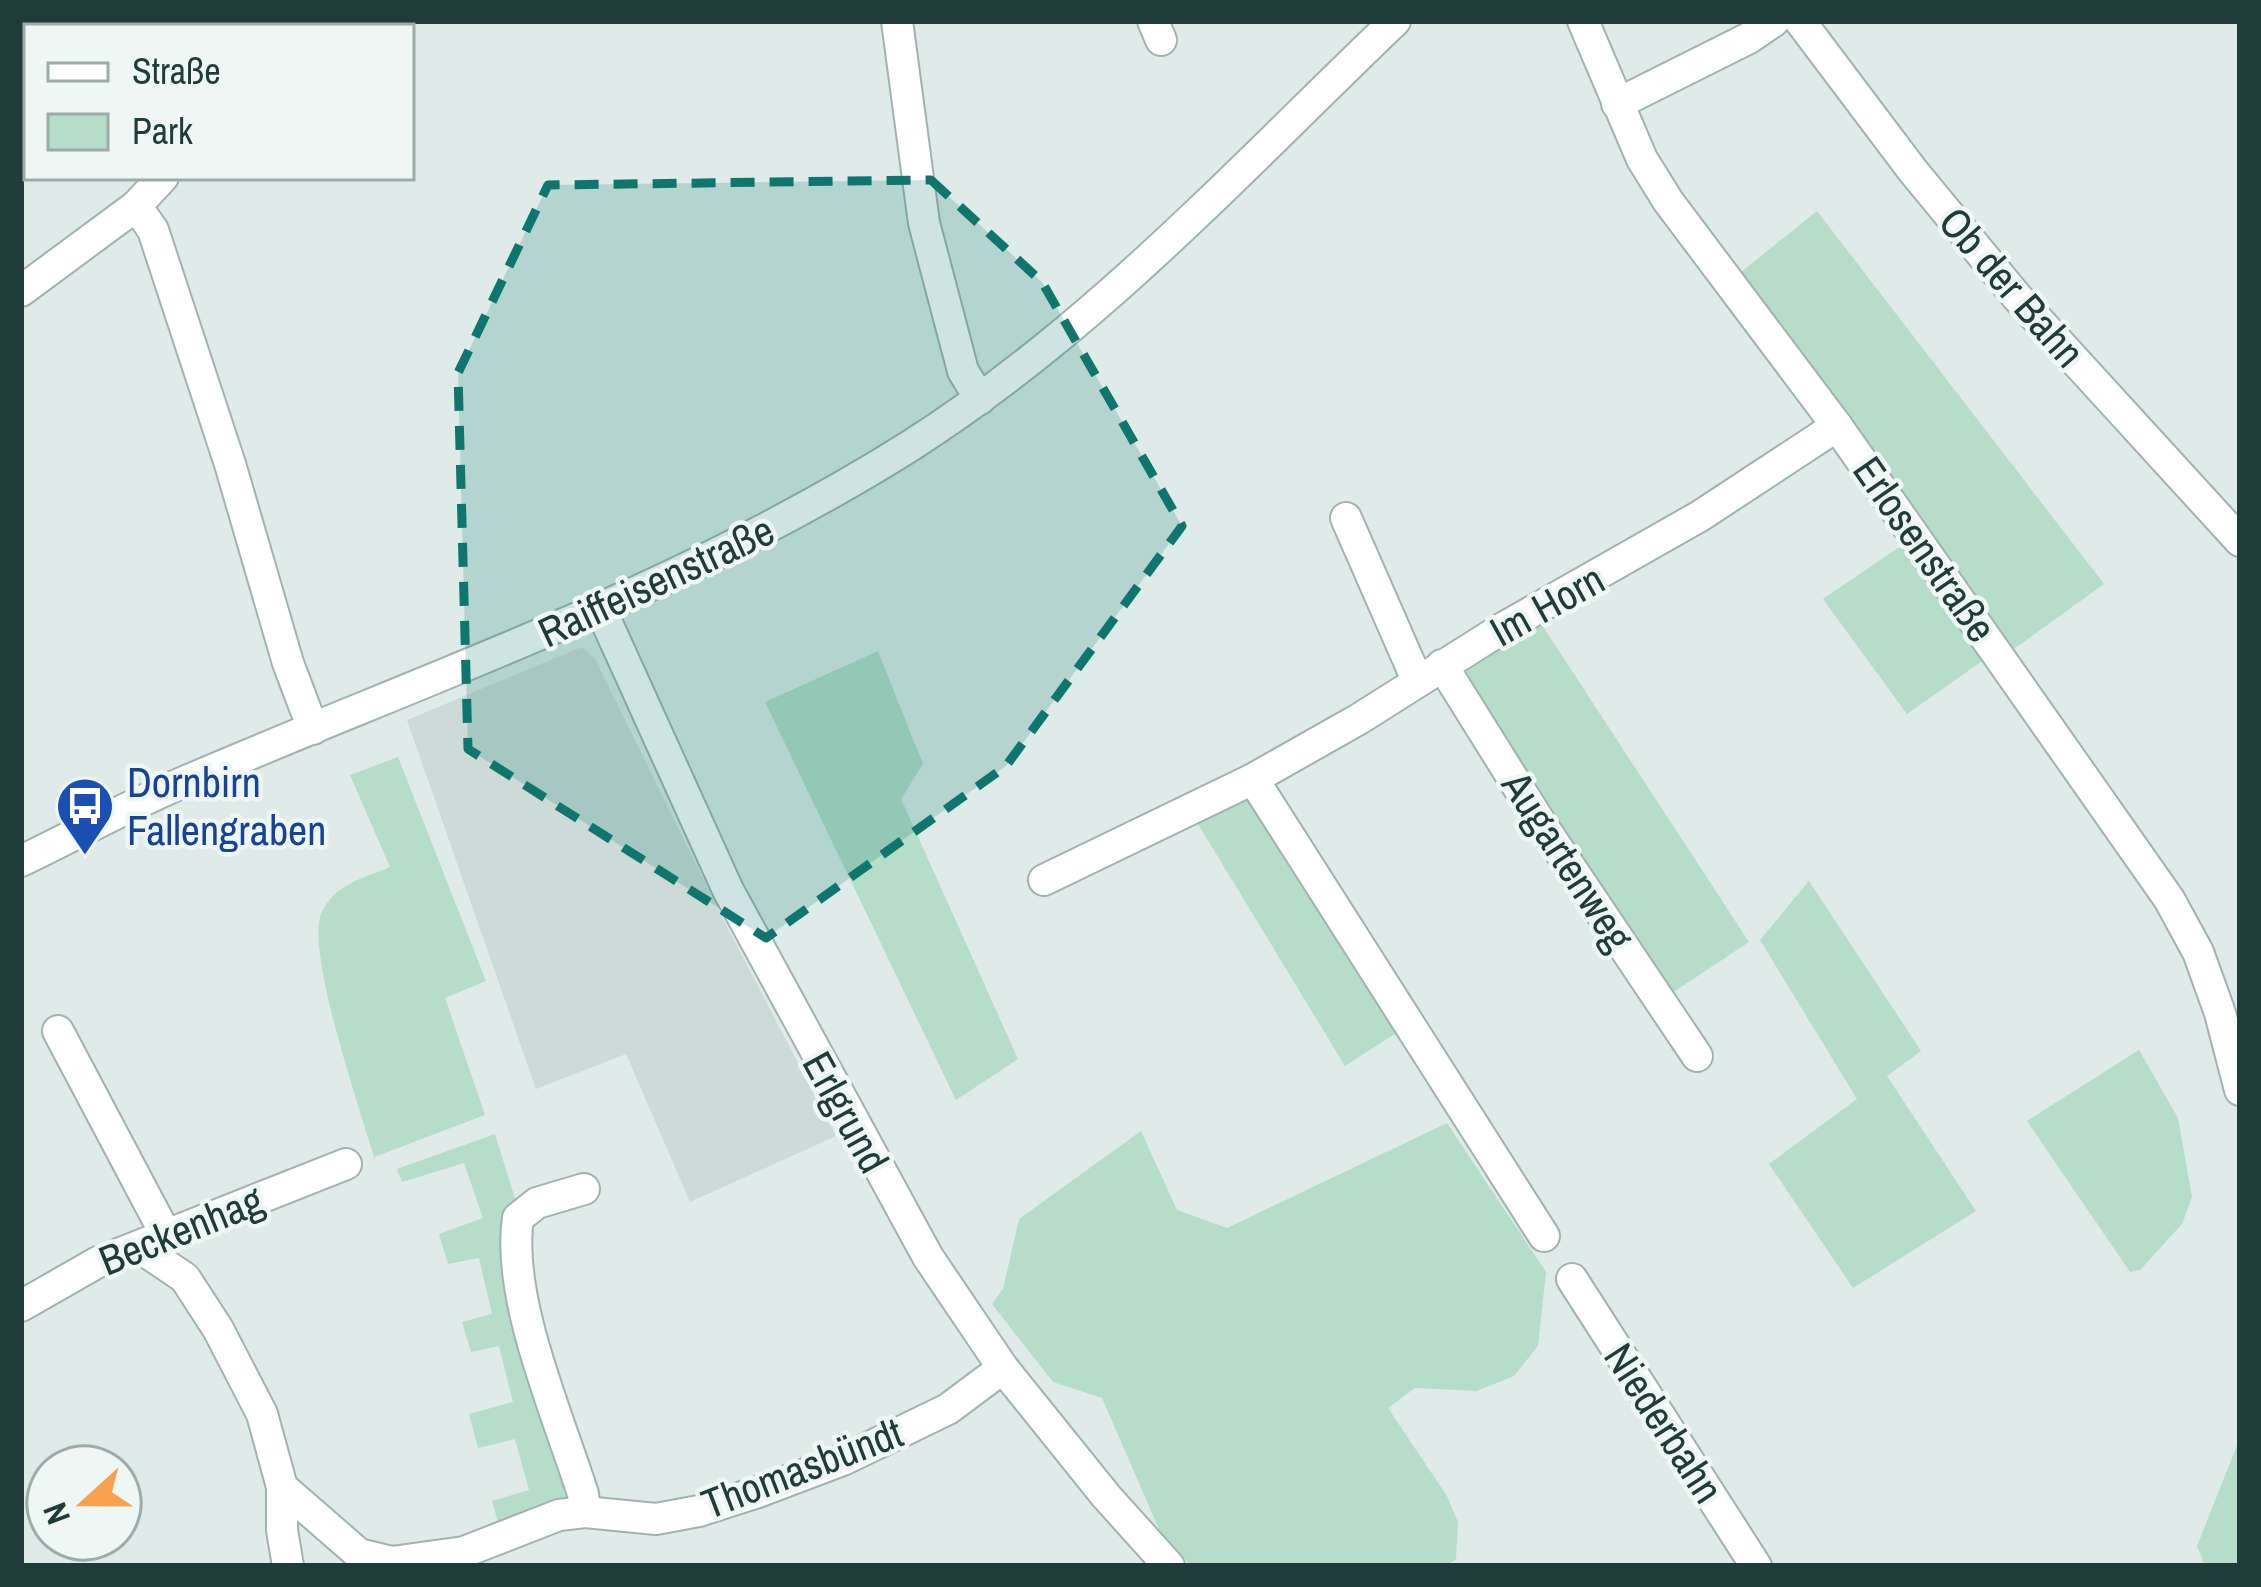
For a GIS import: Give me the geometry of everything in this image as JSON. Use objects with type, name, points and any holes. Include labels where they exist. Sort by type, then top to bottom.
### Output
[{"type":"street","points":[[897,21],[924,224],[963,371],[980,399]]},
{"type":"street","name":"Raiffeisenstraße","points":[[21,861],[176,785],[601,610],[805,510],[980,399],[1039,355],[1138,272],[1395,21]]},
{"type":"street","name":"Erlosenstraße","points":[[1583,21],[1642,159],[1668,201],[1837,426],[2169,899],[2230,1009],[2240,1090]]},
{"type":"street","points":[[1617,104],[1774,21]]},
{"type":"street","name":"Ob der Bahn","points":[[1800,21],[1912,171],[2025,306],[2240,541]]},
{"type":"street","points":[[21,291],[136,206],[161,180]]},
{"type":"street","points":[[136,206],[153,230],[288,662],[313,728]]},
{"type":"street","name":"Im Horn","points":[[1044,880],[1253,779],[1700,516],[1837,426]]},
{"type":"street","name":"Augartenweg","points":[[1346,518],[1430,673],[1540,822],[1696,1056]]},
{"type":"street","name":"Erlgrund","points":[[601,610],[728,890],[928,1257],[1003,1368],[1169,1566]]},
{"type":"street","points":[[1253,779],[1544,1236]]},
{"type":"street","points":[[58,1030],[153,1241],[185,1278],[218,1329],[262,1414],[282,1487],[288,1566]]},
{"type":"street","name":"Beckenhag","points":[[21,1306],[72,1275],[346,1164]]},
{"type":"street","points":[[584,1189],[537,1203],[518,1218],[514,1246],[517,1286],[584,1494],[585,1512]]},
{"type":"street","name":"Niederbahn","points":[[1572,1279],[1756,1566]]},
{"type":"street","name":"Thomasbündt","points":[[282,1487],[359,1554],[392,1562],[468,1559],[559,1515],[585,1512],[656,1519],[758,1492],[845,1460],[948,1409],[1003,1368]]},
{"type":"highlighted area","points":[[931,180],[1042,282],[1182,526],[1006,766],[766,938],[468,749],[458,373],[548,185]]},
{"type":"shaded area","points":[[582,647],[595,659],[836,1136],[690,1202],[626,1054],[536,1089],[407,720]]},
{"type":"green space","points":[[1817,211],[2104,584],[2014,649],[1741,272]]},
{"type":"green space","points":[[1901,546],[1982,661],[1907,714],[1823,599]]},
{"type":"green space","points":[[1540,622],[1749,942],[1666,997],[1464,683],[1469,661]]},
{"type":"green space","points":[[878,651],[923,764],[901,799],[1018,1059],[956,1100],[765,702]]},
{"type":"green space","points":[[398,757],[486,981],[445,998],[485,1115],[374,1157],[327,993],[319,931],[322,912],[334,895],[390,867],[350,775]]},
{"type":"green space","points":[[1251,795],[1398,1032],[1345,1066],[1198,824]]},
{"type":"green space","points":[[1809,881],[1921,1051],[1887,1076],[1976,1211],[1853,1288],[1769,1164],[1857,1099],[1760,940]]},
{"type":"green space","points":[[2139,1050],[2178,1118],[2192,1197],[2182,1224],[2140,1270],[2130,1272],[2027,1121]]},
{"type":"green space","points":[[1447,1123],[1546,1272],[1538,1346],[1514,1376],[1477,1391],[1415,1388],[1388,1408],[1447,1496],[1458,1522],[1456,1559],[1446,1566],[1191,1566],[1162,1536],[1102,1398],[1053,1382],[992,1304],[1003,1289],[1019,1219],[1141,1131],[1177,1210],[1227,1228]]},
{"type":"green space","points":[[495,1134],[517,1205],[573,1498],[499,1525],[492,1501],[529,1490],[515,1439],[478,1448],[469,1414],[513,1402],[499,1346],[471,1352],[462,1322],[492,1314],[479,1258],[448,1264],[439,1234],[483,1218],[464,1163],[402,1182],[397,1169]]},
{"type":"green space","points":[[2240,1438],[2240,1566],[2205,1566],[2197,1546]]},
{"type":"place","name":"Dornbirn Fallengraben","points":[[85,857]]}]
